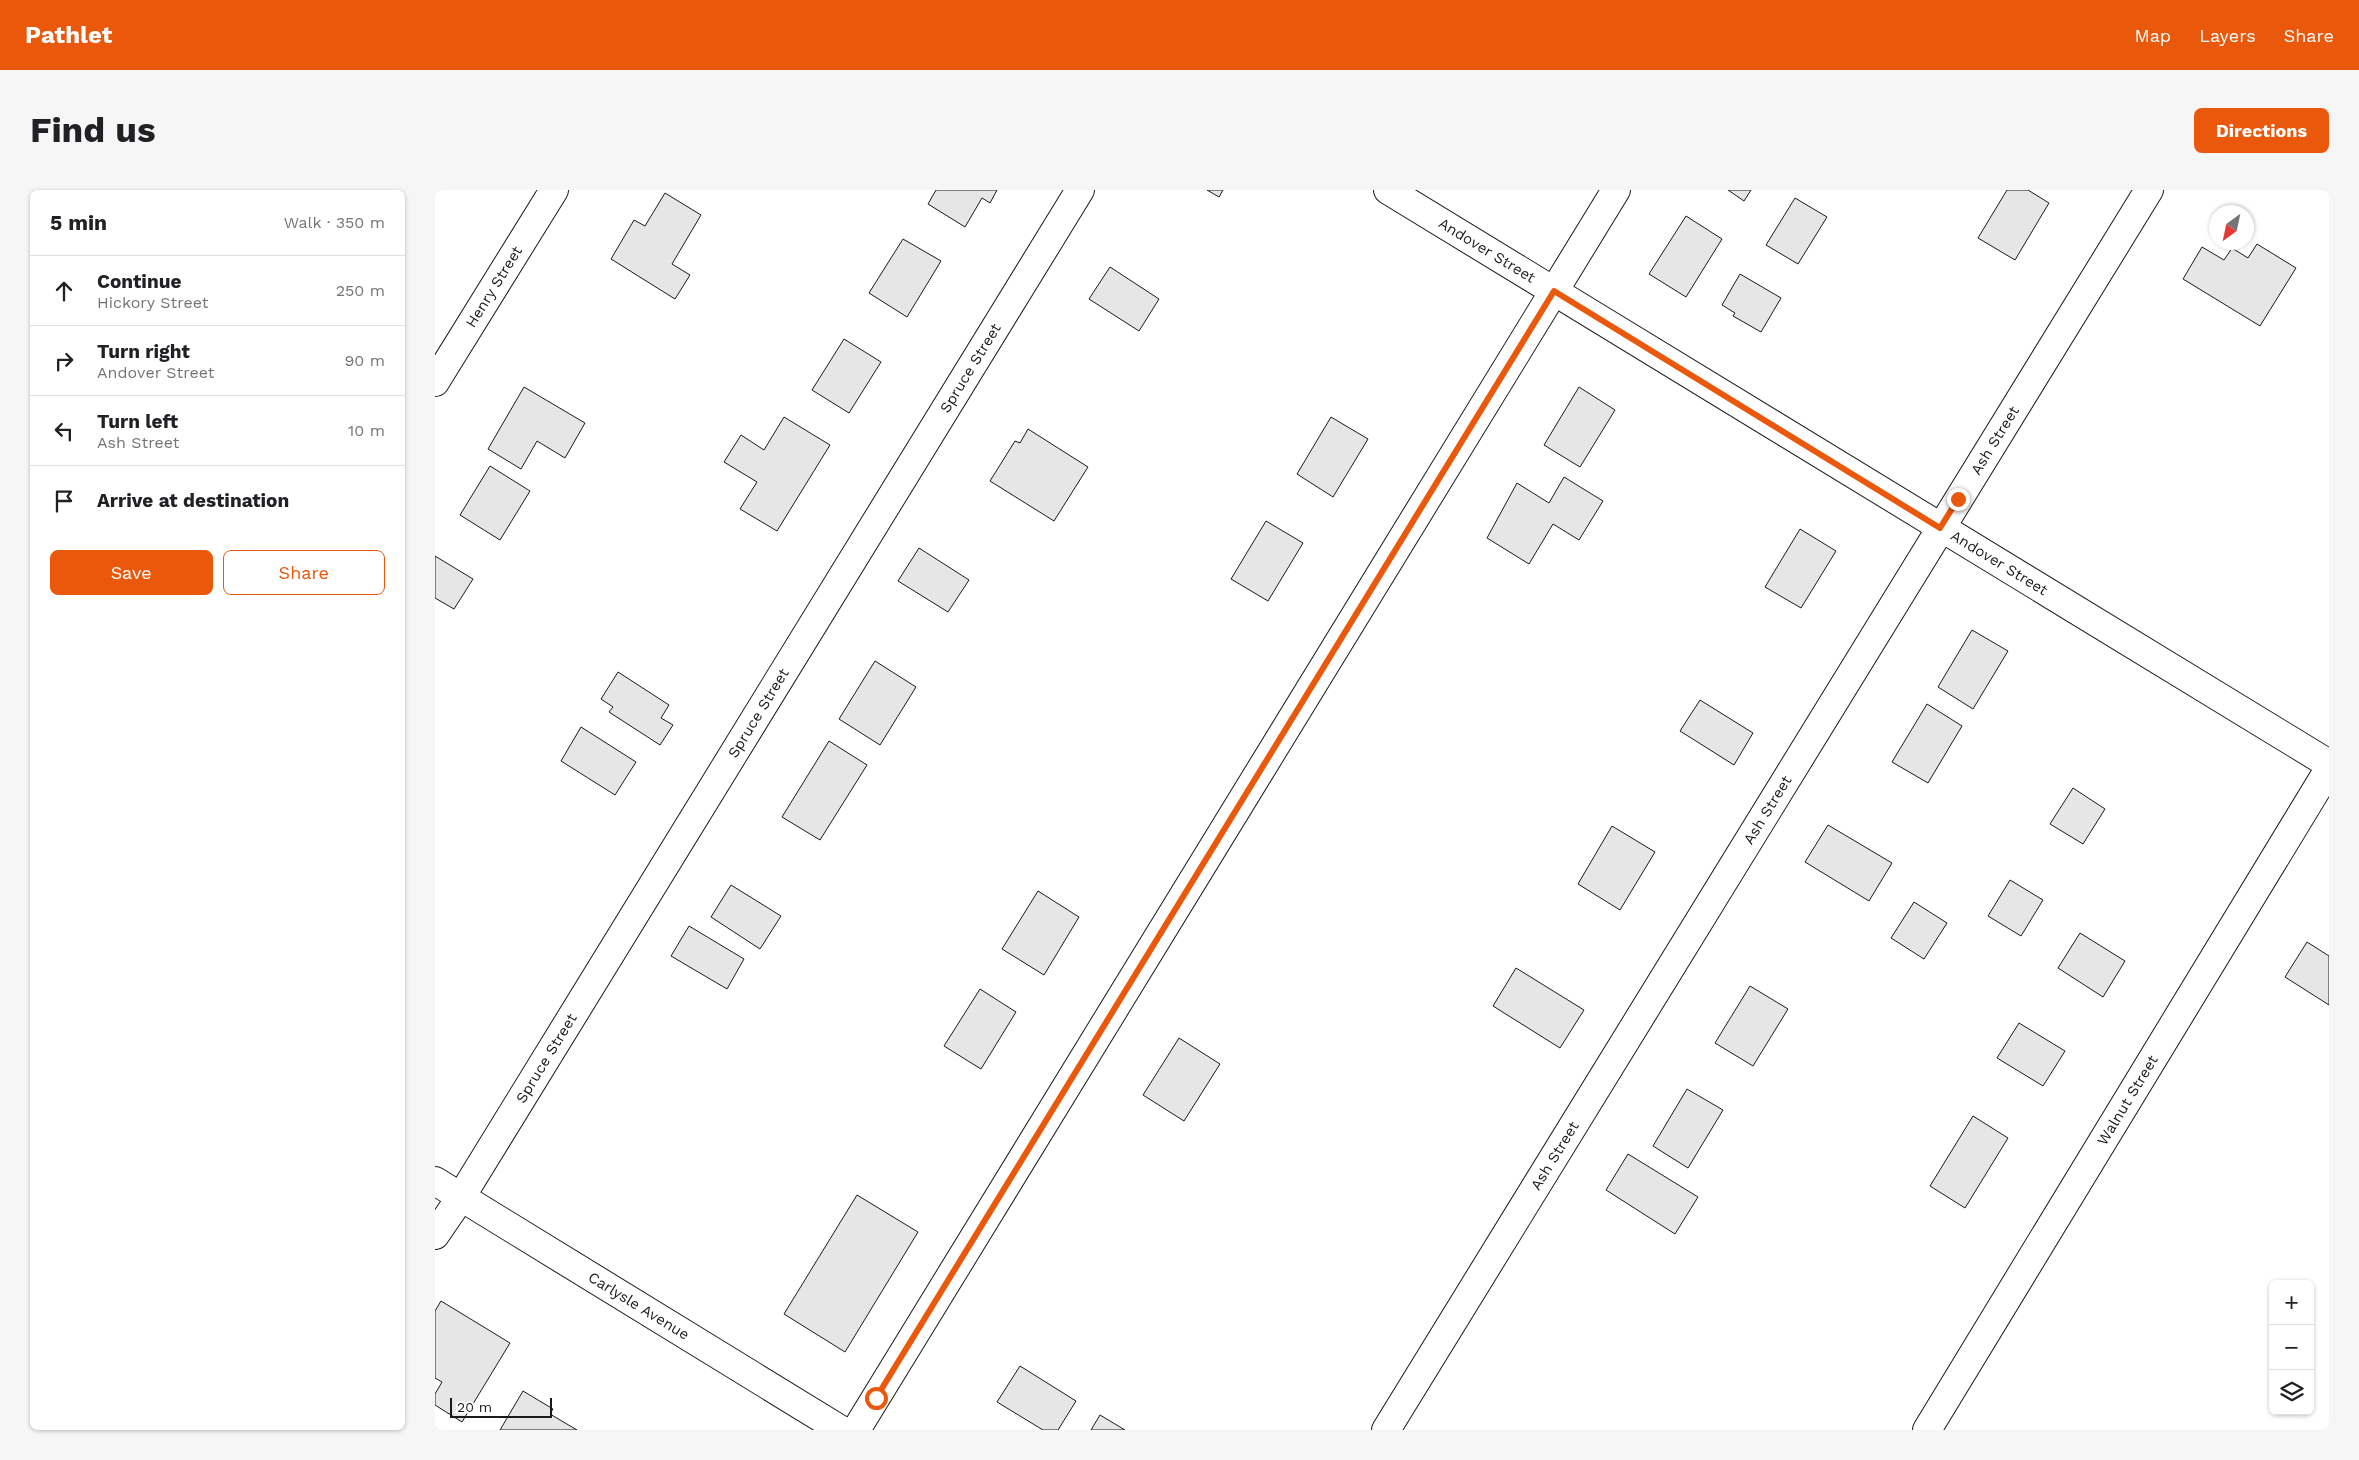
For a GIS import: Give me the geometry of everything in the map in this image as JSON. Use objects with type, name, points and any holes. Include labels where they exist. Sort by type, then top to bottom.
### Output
[{"type":"street","name":"Henry Street","points":[[435,382],[554,190]]},
{"type":"street","name":"Spruce Street","points":[[435,1235],[461,1197],[1080,190]]},
{"type":"street","name":"Andover Street","points":[[1388,190],[2329,764]]},
{"type":"street","points":[[856,1430],[1616,190]]},
{"type":"street","name":"Ash Street","points":[[1386,1430],[2149,190]]},
{"type":"street","name":"Walnut Street","points":[[1927,1430],[2329,769]]},
{"type":"street","name":"Carlysle Avenue","points":[[435,1181],[841,1430]]},
{"type":"building","points":[[936,190],[997,190],[990,203],[982,198],[965,227],[928,204]]},
{"type":"building","points":[[1207,190],[1223,190],[1219,197]]},
{"type":"building","points":[[1728,190],[1751,190],[1744,201]]},
{"type":"building","points":[[2007,190],[2028,190],[2049,203],[2015,260],[1978,238]]},
{"type":"building","points":[[665,193],[701,215],[672,264],[690,275],[675,299],[611,259],[634,220],[645,226]]},
{"type":"building","points":[[1795,198],[1827,217],[1798,264],[1766,245]]},
{"type":"building","points":[[1686,216],[1722,239],[1686,297],[1649,274]]},
{"type":"building","points":[[903,239],[941,261],[907,317],[869,293]]},
{"type":"building","points":[[2257,244],[2296,268],[2260,326],[2183,279],[2202,247],[2224,260],[2231,250],[2235,250],[2248,258]]},
{"type":"building","points":[[1110,267],[1159,299],[1139,331],[1089,299]]},
{"type":"building","points":[[1740,274],[1781,298],[1761,332],[1733,316],[1735,313],[1722,305]]},
{"type":"building","points":[[844,339],[881,362],[849,413],[812,390]]},
{"type":"building","points":[[524,387],[585,423],[565,458],[537,441],[521,469],[488,449]]},
{"type":"building","points":[[1579,387],[1615,410],[1580,467],[1544,445]]},
{"type":"building","points":[[784,417],[830,445],[777,531],[740,509],[757,482],[724,462],[741,435],[764,450]]},
{"type":"building","points":[[1331,417],[1368,439],[1333,497],[1297,474]]},
{"type":"building","points":[[1028,429],[1088,467],[1054,521],[990,481],[1015,441],[1020,443]]},
{"type":"building","points":[[490,466],[530,491],[500,540],[460,515]]},
{"type":"building","points":[[1564,477],[1603,501],[1579,540],[1553,524],[1529,564],[1487,538],[1517,483],[1549,503]]},
{"type":"building","points":[[1266,521],[1303,543],[1268,601],[1231,579]]},
{"type":"building","points":[[1800,529],[1836,551],[1801,608],[1765,587]]},
{"type":"building","points":[[919,548],[969,580],[948,612],[898,581]]},
{"type":"building","points":[[435,556],[473,579],[454,609],[435,598]]},
{"type":"building","points":[[1972,630],[2008,651],[1973,709],[1938,687]]},
{"type":"building","points":[[875,661],[916,687],[880,745],[839,719]]},
{"type":"building","points":[[618,672],[669,705],[661,718],[673,725],[660,745],[609,712],[613,707],[601,699]]},
{"type":"building","points":[[1700,700],[1753,733],[1734,765],[1680,731]]},
{"type":"building","points":[[1927,704],[1962,726],[1928,783],[1892,762]]},
{"type":"building","points":[[581,727],[636,762],[615,795],[561,761]]},
{"type":"building","points":[[829,741],[867,765],[820,840],[782,817]]},
{"type":"building","points":[[2073,788],[2105,809],[2083,844],[2050,824]]},
{"type":"building","points":[[1828,825],[1892,863],[1869,901],[1805,862]]},
{"type":"building","points":[[1612,826],[1655,852],[1620,910],[1578,884]]},
{"type":"building","points":[[2010,880],[2043,900],[2021,936],[1988,916]]},
{"type":"building","points":[[731,885],[781,916],[760,949],[711,917]]},
{"type":"building","points":[[1038,891],[1079,917],[1044,975],[1002,949]]},
{"type":"building","points":[[1914,902],[1947,923],[1924,959],[1891,938]]},
{"type":"building","points":[[689,926],[744,959],[727,989],[671,956]]},
{"type":"building","points":[[2080,933],[2125,961],[2103,997],[2058,968]]},
{"type":"building","points":[[2307,942],[2329,956],[2329,1005],[2285,977]]},
{"type":"building","points":[[1516,968],[1584,1010],[1560,1048],[1493,1006]]},
{"type":"building","points":[[1750,986],[1788,1009],[1753,1066],[1715,1043]]},
{"type":"building","points":[[980,989],[1016,1012],[981,1069],[944,1046]]},
{"type":"building","points":[[2019,1023],[2065,1051],[2043,1086],[1997,1058]]},
{"type":"building","points":[[1179,1038],[1220,1064],[1184,1121],[1143,1095]]},
{"type":"building","points":[[1687,1089],[1723,1110],[1688,1168],[1653,1146]]},
{"type":"building","points":[[1973,1116],[2008,1138],[1965,1208],[1930,1186]]},
{"type":"building","points":[[1628,1154],[1698,1197],[1675,1234],[1606,1190]]},
{"type":"building","points":[[857,1195],[918,1232],[845,1352],[784,1314]]},
{"type":"building","points":[[441,1301],[510,1343],[462,1422],[435,1405],[435,1394],[442,1382],[435,1378],[435,1311]]},
{"type":"building","points":[[1020,1366],[1076,1401],[1058,1430],[1043,1430],[997,1402]]},
{"type":"building","points":[[523,1391],[553,1409],[550,1414],[577,1430],[500,1430]]},
{"type":"building","points":[[1100,1415],[1125,1430],[1091,1430]]},
{"type":"route","points":[[876,1398],[1554,291],[1940,528],[1958,499]]}]
